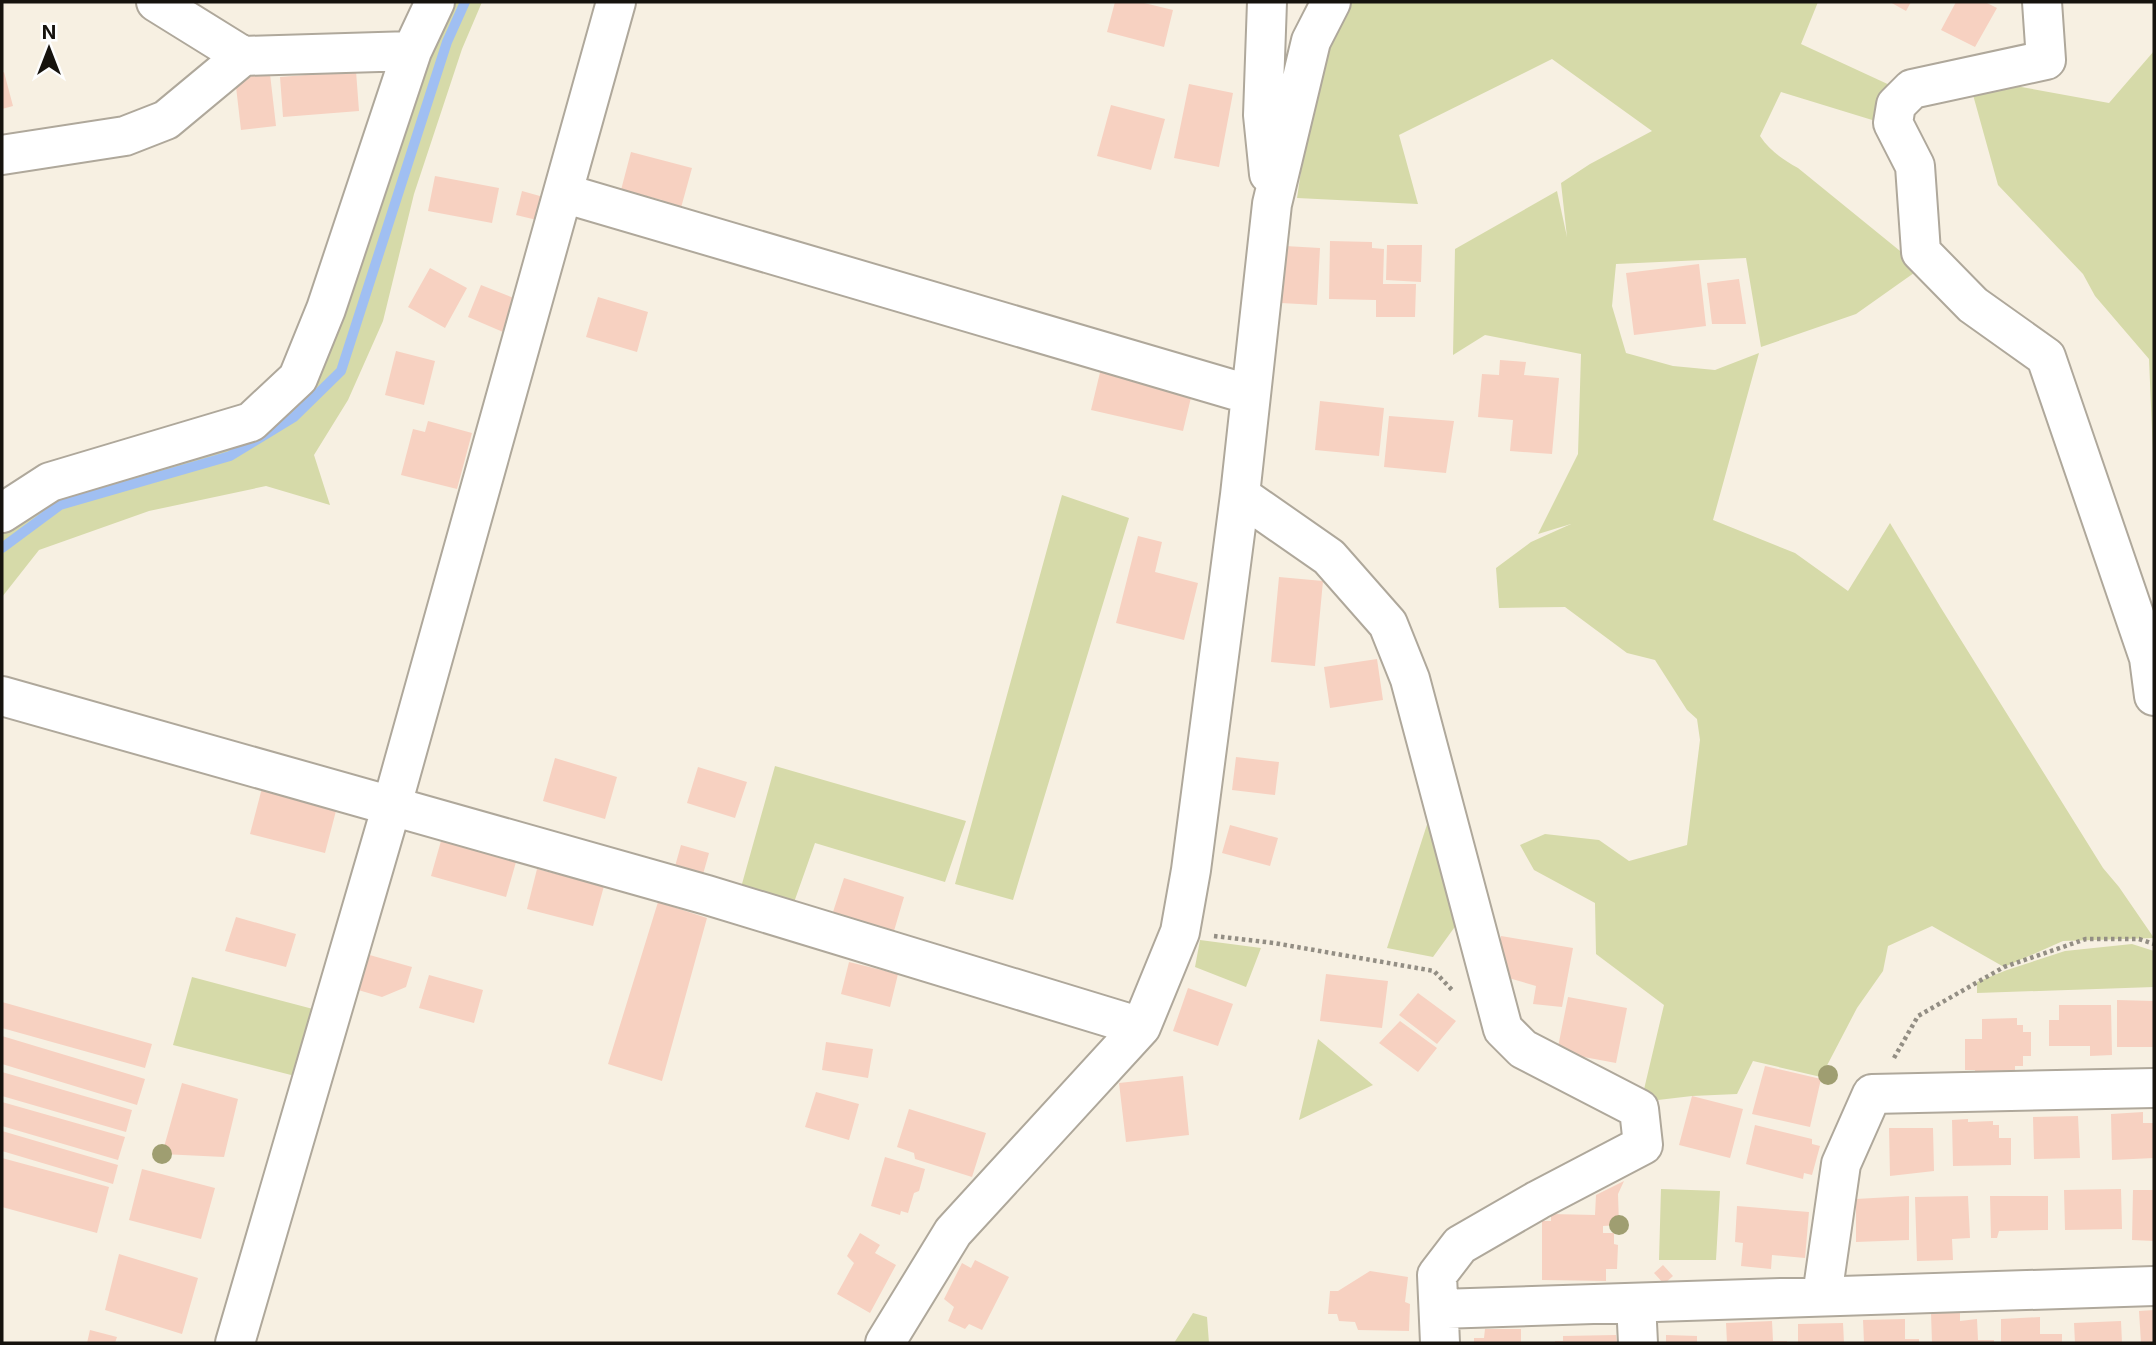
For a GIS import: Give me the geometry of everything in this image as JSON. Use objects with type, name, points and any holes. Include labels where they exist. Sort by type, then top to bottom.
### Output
[{"type":"street","points":[[156,2],[243,56],[412,51]]},
{"type":"street","points":[[2,513],[50,482],[251,422],[298,378],[326,309],[412,51],[435,2]]},
{"type":"street","points":[[235,1343],[392,805],[616,2]]},
{"type":"street","points":[[1267,2],[1263,115],[1272,204]]},
{"type":"street","points":[[885,1343],[953,1232],[1141,1027],[1180,932],[1191,870],[1241,495],[1272,204],[1311,40],[1331,2]]},
{"type":"street","points":[[2042,2],[2046,60],[1912,89],[1896,105],[1893,123],[1914,166],[1921,252],[1973,304],[2046,357],[2148,658],[2154,696]]},
{"type":"street","points":[[2,155],[125,136],[166,120],[243,56]]},
{"type":"street","points":[[563,193],[1251,396]]},
{"type":"street","points":[[1241,495],[1329,556],[1388,624],[1410,678],[1503,1029],[1523,1049],[1639,1109],[1643,1144],[1460,1245],[1437,1275],[1439,1326],[1636,1303],[2154,1286]]},
{"type":"street","points":[[2,696],[708,895],[1141,1027]]},
{"type":"street","points":[[1822,1296],[1841,1164],[1872,1094],[2154,1088]]},
{"type":"street","points":[[1636,1303],[1637,1343]]},
{"type":"path","points":[[1180,932],[1274,943],[1434,971],[1478,1018],[1503,1029]]},
{"type":"path","points":[[1872,1094],[1918,1016],[2004,967],[2086,939],[2139,939],[2154,944]]},
{"type":"green space","points":[[435,2],[482,2],[462,49],[414,194],[383,321],[348,400],[314,455],[330,505],[266,486],[149,511],[39,550],[2,597],[2,517],[251,422],[298,378]]},
{"type":"green space","points":[[1347,2],[1818,2],[1801,44],[1894,87],[1882,123],[1781,92],[1760,136],[1777,154],[1921,268],[1856,314],[1761,347],[1746,258],[1616,264],[1612,306],[1626,353],[1673,366],[1715,370],[1759,353],[1713,520],[1795,553],[1848,591],[1890,523],[2103,868],[2154,938],[2063,941],[2004,967],[1932,926],[1888,946],[1883,971],[1857,1008],[1821,1077],[1753,1061],[1737,1094],[1641,1102],[1664,1005],[1596,954],[1595,903],[1534,870],[1520,845],[1545,834],[1599,840],[1629,861],[1687,845],[1700,740],[1697,719],[1687,710],[1655,660],[1627,653],[1565,607],[1499,608],[1496,568],[1531,542],[1571,524],[1538,534],[1578,454],[1581,354],[1485,335],[1453,355],[1455,249],[1557,191],[1567,237],[1561,183],[1590,164],[1652,131],[1552,59],[1399,135],[1418,204],[1297,198],[1320,43]]},
{"type":"green space","points":[[2154,51],[2154,477],[2149,359],[2095,296],[2083,274],[1998,185],[1970,84],[1988,81],[2109,103]]},
{"type":"green space","points":[[1062,495],[1129,518],[1013,900],[955,884]]},
{"type":"green space","points":[[775,766],[966,821],[945,882],[815,843],[792,908],[740,891]]},
{"type":"green space","points":[[1433,806],[1462,917],[1433,957],[1387,948]]},
{"type":"green space","points":[[1200,940],[1261,948],[1246,987],[1195,967]]},
{"type":"green space","points":[[2132,944],[2154,951],[2154,987],[1977,993],[1977,982],[2065,951]]},
{"type":"green space","points":[[192,977],[313,1009],[295,1076],[173,1045]]},
{"type":"green space","points":[[1318,1039],[1373,1085],[1299,1120]]},
{"type":"green space","points":[[1661,1189],[1720,1191],[1716,1260],[1659,1260]]},
{"type":"green space","points":[[1193,1313],[1207,1317],[1209,1343],[1174,1343]]},
{"type":"building","points":[[1115,2],[1140,2],[1173,10],[1164,47],[1107,32]]},
{"type":"building","points":[[1890,2],[1911,2],[1906,11]]},
{"type":"building","points":[[1956,2],[1985,2],[1997,8],[1975,47],[1941,30]]},
{"type":"building","points":[[356,71],[359,111],[283,117],[280,77]]},
{"type":"building","points":[[4,72],[13,106],[2,109],[2,73]]},
{"type":"building","points":[[270,74],[276,126],[241,130],[235,78]]},
{"type":"building","points":[[1189,84],[1233,93],[1219,167],[1174,158]]},
{"type":"building","points":[[1111,105],[1165,119],[1151,170],[1097,156]]},
{"type":"building","points":[[631,152],[692,168],[679,215],[660,210],[662,200],[621,190]]},
{"type":"building","points":[[435,176],[499,188],[492,223],[428,211]]},
{"type":"building","points":[[522,191],[547,198],[541,221],[516,215]]},
{"type":"building","points":[[1330,241],[1372,242],[1372,248],[1384,249],[1383,284],[1416,284],[1415,317],[1376,317],[1376,300],[1329,299]]},
{"type":"building","points":[[1387,245],[1422,245],[1421,282],[1386,280]]},
{"type":"building","points":[[1285,246],[1320,248],[1317,305],[1281,303]]},
{"type":"building","points":[[1699,264],[1706,326],[1634,335],[1626,273]]},
{"type":"building","points":[[430,268],[467,288],[445,328],[408,307]]},
{"type":"building","points":[[1739,279],[1746,324],[1712,324],[1707,283]]},
{"type":"building","points":[[481,285],[516,299],[503,332],[468,317]]},
{"type":"building","points":[[598,297],[648,312],[637,352],[586,337]]},
{"type":"building","points":[[396,351],[435,361],[424,405],[385,395]]},
{"type":"building","points":[[1103,360],[1194,385],[1183,431],[1091,410]]},
{"type":"building","points":[[1500,360],[1526,362],[1524,375],[1559,378],[1552,454],[1510,451],[1513,420],[1478,417],[1482,374],[1499,375]]},
{"type":"building","points":[[1320,401],[1384,408],[1379,456],[1315,450]]},
{"type":"building","points":[[1389,416],[1454,421],[1446,473],[1384,467]]},
{"type":"building","points":[[428,421],[472,433],[457,489],[401,475],[413,429],[425,432]]},
{"type":"building","points":[[1138,536],[1162,542],[1155,572],[1198,583],[1184,640],[1116,623]]},
{"type":"building","points":[[1279,577],[1323,581],[1315,666],[1271,662]]},
{"type":"building","points":[[1377,659],[1383,700],[1330,708],[1324,667]]},
{"type":"building","points":[[1236,757],[1279,762],[1275,795],[1232,790]]},
{"type":"building","points":[[555,758],[617,777],[605,819],[543,801]]},
{"type":"building","points":[[698,767],[747,782],[735,818],[687,803]]},
{"type":"building","points":[[262,788],[337,807],[325,853],[250,834]]},
{"type":"building","points":[[1230,825],[1278,838],[1270,866],[1222,853]]},
{"type":"building","points":[[443,834],[518,855],[506,897],[431,876]]},
{"type":"building","points":[[681,845],[709,853],[702,878],[674,870]]},
{"type":"building","points":[[537,869],[604,886],[593,926],[527,909]]},
{"type":"building","points":[[844,878],[904,897],[894,931],[833,912]]},
{"type":"building","points":[[658,902],[707,918],[662,1081],[608,1064]]},
{"type":"building","points":[[236,917],[296,934],[286,967],[225,951]]},
{"type":"building","points":[[1501,936],[1573,948],[1562,1007],[1533,1004],[1536,986],[1495,974]]},
{"type":"building","points":[[359,952],[412,967],[406,987],[382,997],[348,987]]},
{"type":"building","points":[[849,962],[898,974],[890,1007],[841,994]]},
{"type":"building","points":[[1326,974],[1388,981],[1382,1028],[1320,1021]]},
{"type":"building","points":[[429,975],[483,990],[474,1023],[419,1008]]},
{"type":"building","points":[[1188,988],[1233,1004],[1218,1046],[1173,1031]]},
{"type":"building","points":[[1418,993],[1456,1021],[1437,1044],[1399,1015]]},
{"type":"building","points":[[1568,997],[1627,1008],[1616,1063],[1557,1052]]},
{"type":"building","points":[[2117,1000],[2154,1001],[2154,1047],[2117,1047]]},
{"type":"building","points":[[2,1002],[152,1044],[145,1068],[2,1028]]},
{"type":"building","points":[[2059,1005],[2111,1005],[2112,1055],[2090,1056],[2090,1046],[2049,1046],[2049,1020],[2059,1020]]},
{"type":"building","points":[[2017,1018],[2017,1025],[2023,1025],[2023,1032],[2031,1032],[2031,1056],[2023,1056],[2023,1066],[2015,1066],[2015,1073],[1975,1074],[1975,1070],[1965,1070],[1965,1039],[1982,1039],[1982,1019]]},
{"type":"building","points":[[1400,1021],[1437,1048],[1418,1072],[1379,1043]]},
{"type":"building","points":[[2,1036],[145,1079],[137,1105],[2,1064]]},
{"type":"building","points":[[826,1042],[873,1049],[868,1078],[822,1070]]},
{"type":"building","points":[[1765,1066],[1821,1079],[1810,1127],[1752,1114]]},
{"type":"building","points":[[2,1072],[132,1110],[126,1132],[2,1096]]},
{"type":"building","points":[[1183,1076],[1189,1135],[1126,1142],[1119,1083]]},
{"type":"building","points":[[182,1083],[238,1099],[224,1157],[162,1154]]},
{"type":"building","points":[[816,1092],[859,1104],[849,1140],[805,1127]]},
{"type":"building","points":[[1692,1096],[1743,1109],[1730,1158],[1679,1145]]},
{"type":"building","points":[[2,1102],[125,1137],[118,1160],[2,1126]]},
{"type":"building","points":[[909,1109],[986,1133],[972,1177],[915,1159],[914,1153],[897,1147]]},
{"type":"building","points":[[2143,1112],[2143,1123],[2154,1123],[2154,1158],[2112,1160],[2111,1114]]},
{"type":"building","points":[[2078,1116],[2080,1158],[2034,1159],[2033,1117]]},
{"type":"building","points":[[1968,1119],[1968,1122],[1993,1121],[1993,1125],[1999,1125],[1999,1138],[2011,1138],[2011,1165],[1953,1166],[1952,1120]]},
{"type":"building","points":[[1755,1125],[1812,1139],[1812,1144],[1820,1146],[1812,1175],[1804,1173],[1803,1179],[1746,1164]]},
{"type":"building","points":[[1889,1128],[1933,1128],[1934,1171],[1890,1176]]},
{"type":"building","points":[[2,1131],[118,1165],[113,1184],[2,1151]]},
{"type":"building","points":[[885,1157],[925,1169],[919,1191],[914,1193],[908,1213],[901,1211],[900,1215],[871,1206]]},
{"type":"building","points":[[2,1158],[109,1187],[97,1233],[2,1207]]},
{"type":"building","points":[[142,1169],[215,1188],[201,1239],[129,1220]]},
{"type":"building","points":[[1624,1181],[1618,1194],[1619,1225],[1603,1226],[1603,1233],[1614,1233],[1614,1244],[1618,1245],[1617,1269],[1606,1269],[1606,1281],[1542,1280],[1542,1221],[1551,1221],[1551,1214],[1595,1215],[1596,1195]]},
{"type":"building","points":[[2121,1189],[2122,1229],[2065,1230],[2064,1190]]},
{"type":"building","points":[[2133,1190],[2154,1190],[2154,1241],[2132,1240]]},
{"type":"building","points":[[1909,1196],[1909,1240],[1856,1242],[1856,1199]]},
{"type":"building","points":[[1968,1196],[1970,1238],[1952,1239],[1953,1260],[1917,1261],[1915,1197]]},
{"type":"building","points":[[1990,1196],[2048,1196],[2048,1230],[1999,1231],[1997,1238],[1991,1238]]},
{"type":"building","points":[[1737,1206],[1809,1212],[1805,1258],[1772,1255],[1771,1269],[1741,1266],[1743,1243],[1735,1242]]},
{"type":"building","points":[[860,1233],[880,1245],[875,1253],[896,1265],[870,1313],[837,1294],[854,1263],[847,1256]]},
{"type":"building","points":[[119,1254],[198,1278],[182,1334],[105,1310]]},
{"type":"building","points":[[975,1260],[1009,1277],[982,1330],[969,1324],[965,1329],[948,1321],[954,1307],[944,1299],[962,1263],[971,1268]]},
{"type":"building","points":[[1663,1265],[1673,1276],[1664,1284],[1654,1273]]},
{"type":"building","points":[[1370,1271],[1408,1277],[1405,1302],[1410,1304],[1409,1331],[1358,1330],[1355,1322],[1339,1321],[1337,1314],[1328,1314],[1330,1291],[1338,1291]]},
{"type":"building","points":[[2154,1310],[2154,1343],[2141,1343],[2139,1311]]},
{"type":"building","points":[[1960,1311],[1960,1321],[1977,1319],[1978,1340],[1994,1340],[1994,1343],[1932,1343],[1931,1313]]},
{"type":"building","points":[[2040,1317],[2040,1334],[2062,1334],[2062,1343],[2001,1343],[2001,1319]]},
{"type":"building","points":[[1905,1319],[1905,1339],[1919,1339],[1919,1343],[1864,1343],[1863,1320]]},
{"type":"building","points":[[1772,1321],[1773,1341],[1787,1343],[1727,1343],[1726,1323]]},
{"type":"building","points":[[2121,1321],[2122,1343],[2075,1343],[2074,1323]]},
{"type":"building","points":[[1843,1323],[1844,1343],[1798,1343],[1798,1324]]},
{"type":"building","points":[[1485,1329],[1521,1329],[1521,1343],[1474,1343],[1474,1338],[1484,1338]]},
{"type":"building","points":[[90,1330],[117,1337],[115,1343],[87,1343]]},
{"type":"building","points":[[1616,1335],[1617,1343],[1555,1343],[1563,1341],[1563,1336]]},
{"type":"building","points":[[1666,1335],[1697,1336],[1697,1343],[1666,1343]]},
{"type":"waterway","points":[[2,548],[60,505],[230,456],[294,417],[341,371],[447,42],[465,2]]}]
